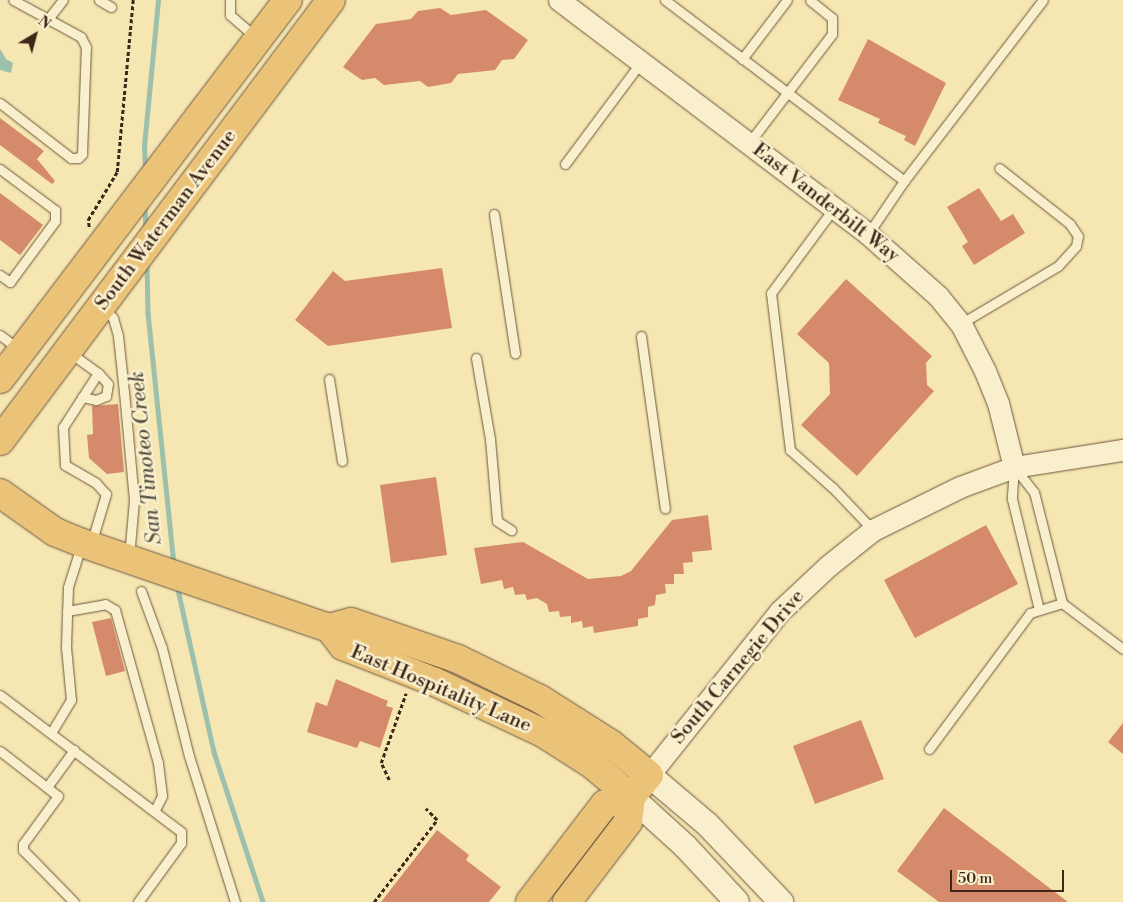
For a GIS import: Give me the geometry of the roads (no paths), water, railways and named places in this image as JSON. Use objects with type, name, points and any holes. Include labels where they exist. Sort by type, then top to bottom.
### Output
[{"type":"main road","name":"South Waterman Avenue","points":[[0,379],[288,0]]},
{"type":"main road","name":"South Waterman Avenue","points":[[0,441],[332,0]]},
{"type":"main road","points":[[0,493],[56,532],[86,545],[141,574],[202,583],[329,628]]},
{"type":"main road","name":"East Hospitality Lane","points":[[737,902],[686,846],[593,765],[543,733],[435,682],[343,646],[329,628],[351,622],[458,659],[540,700],[610,744],[649,775],[707,824],[781,902]]},
{"type":"main road","name":"South Carnegie Drive","points":[[631,797],[649,775]]},
{"type":"main road","points":[[530,902],[605,804],[631,797],[628,822],[567,902]]},
{"type":"street","name":"East Vanderbilt Way","points":[[559,0],[868,234],[914,272],[960,324],[985,371],[998,403],[1014,467]]},
{"type":"street","name":"South Carnegie Drive","points":[[649,775],[779,612],[828,566],[873,530],[960,487],[1014,467],[1123,450]]},
{"type":"lane","points":[[0,103],[71,158],[78,158],[82,154],[86,47],[81,37],[13,0]]},
{"type":"lane","points":[[48,19],[62,0]]},
{"type":"lane","points":[[99,0],[111,7]]},
{"type":"lane","points":[[230,0],[230,15],[258,39]]},
{"type":"lane","points":[[665,0],[904,181]]},
{"type":"lane","points":[[742,59],[787,0]]},
{"type":"lane","points":[[749,143],[832,34],[832,18],[810,0]]},
{"type":"lane","points":[[868,234],[904,181],[1043,0]]},
{"type":"lane","points":[[564,164],[641,62]]},
{"type":"lane","points":[[960,324],[1058,266],[1076,246],[1078,236],[1070,224],[999,168]]},
{"type":"lane","points":[[0,169],[55,210],[55,220],[10,282],[0,275]]},
{"type":"lane","points":[[834,208],[770,293],[790,450],[833,488],[873,530]]},
{"type":"lane","points":[[494,214],[515,353]]},
{"type":"lane","points":[[102,304],[113,318],[118,336],[141,574],[189,756],[235,902]]},
{"type":"lane","points":[[0,335],[22,351]]},
{"type":"lane","points":[[642,336],[665,508]]},
{"type":"lane","points":[[67,351],[98,373],[108,384],[106,396],[96,400],[82,397]]},
{"type":"lane","points":[[476,358],[490,439],[497,521],[511,530]]},
{"type":"lane","points":[[51,734],[70,700],[68,587],[106,494],[96,483],[65,465],[63,427],[98,373]]},
{"type":"lane","points":[[328,379],[342,461]]},
{"type":"lane","points":[[1014,467],[1034,492],[1062,603],[1123,648]]},
{"type":"lane","points":[[1014,467],[1012,499],[1040,610]]},
{"type":"lane","points":[[929,749],[1030,613],[1062,603]]},
{"type":"lane","points":[[67,611],[105,604],[115,610],[158,763],[162,796],[155,810]]},
{"type":"lane","points":[[0,694],[178,829],[183,839],[138,902]]},
{"type":"lane","points":[[47,787],[74,750]]},
{"type":"lane","points":[[0,751],[58,796],[23,844],[23,850],[74,902]]},
{"type":"waterway","name":"San Timoteo Creek","points":[[145,172],[144,146],[158,0]]},
{"type":"waterway","name":"San Timoteo Creek","points":[[145,205],[146,229]]},
{"type":"waterway","name":"San Timoteo Creek","points":[[147,264],[148,313],[174,565]]},
{"type":"waterway","name":"San Timoteo Creek","points":[[177,585],[214,752],[263,902]]}]
